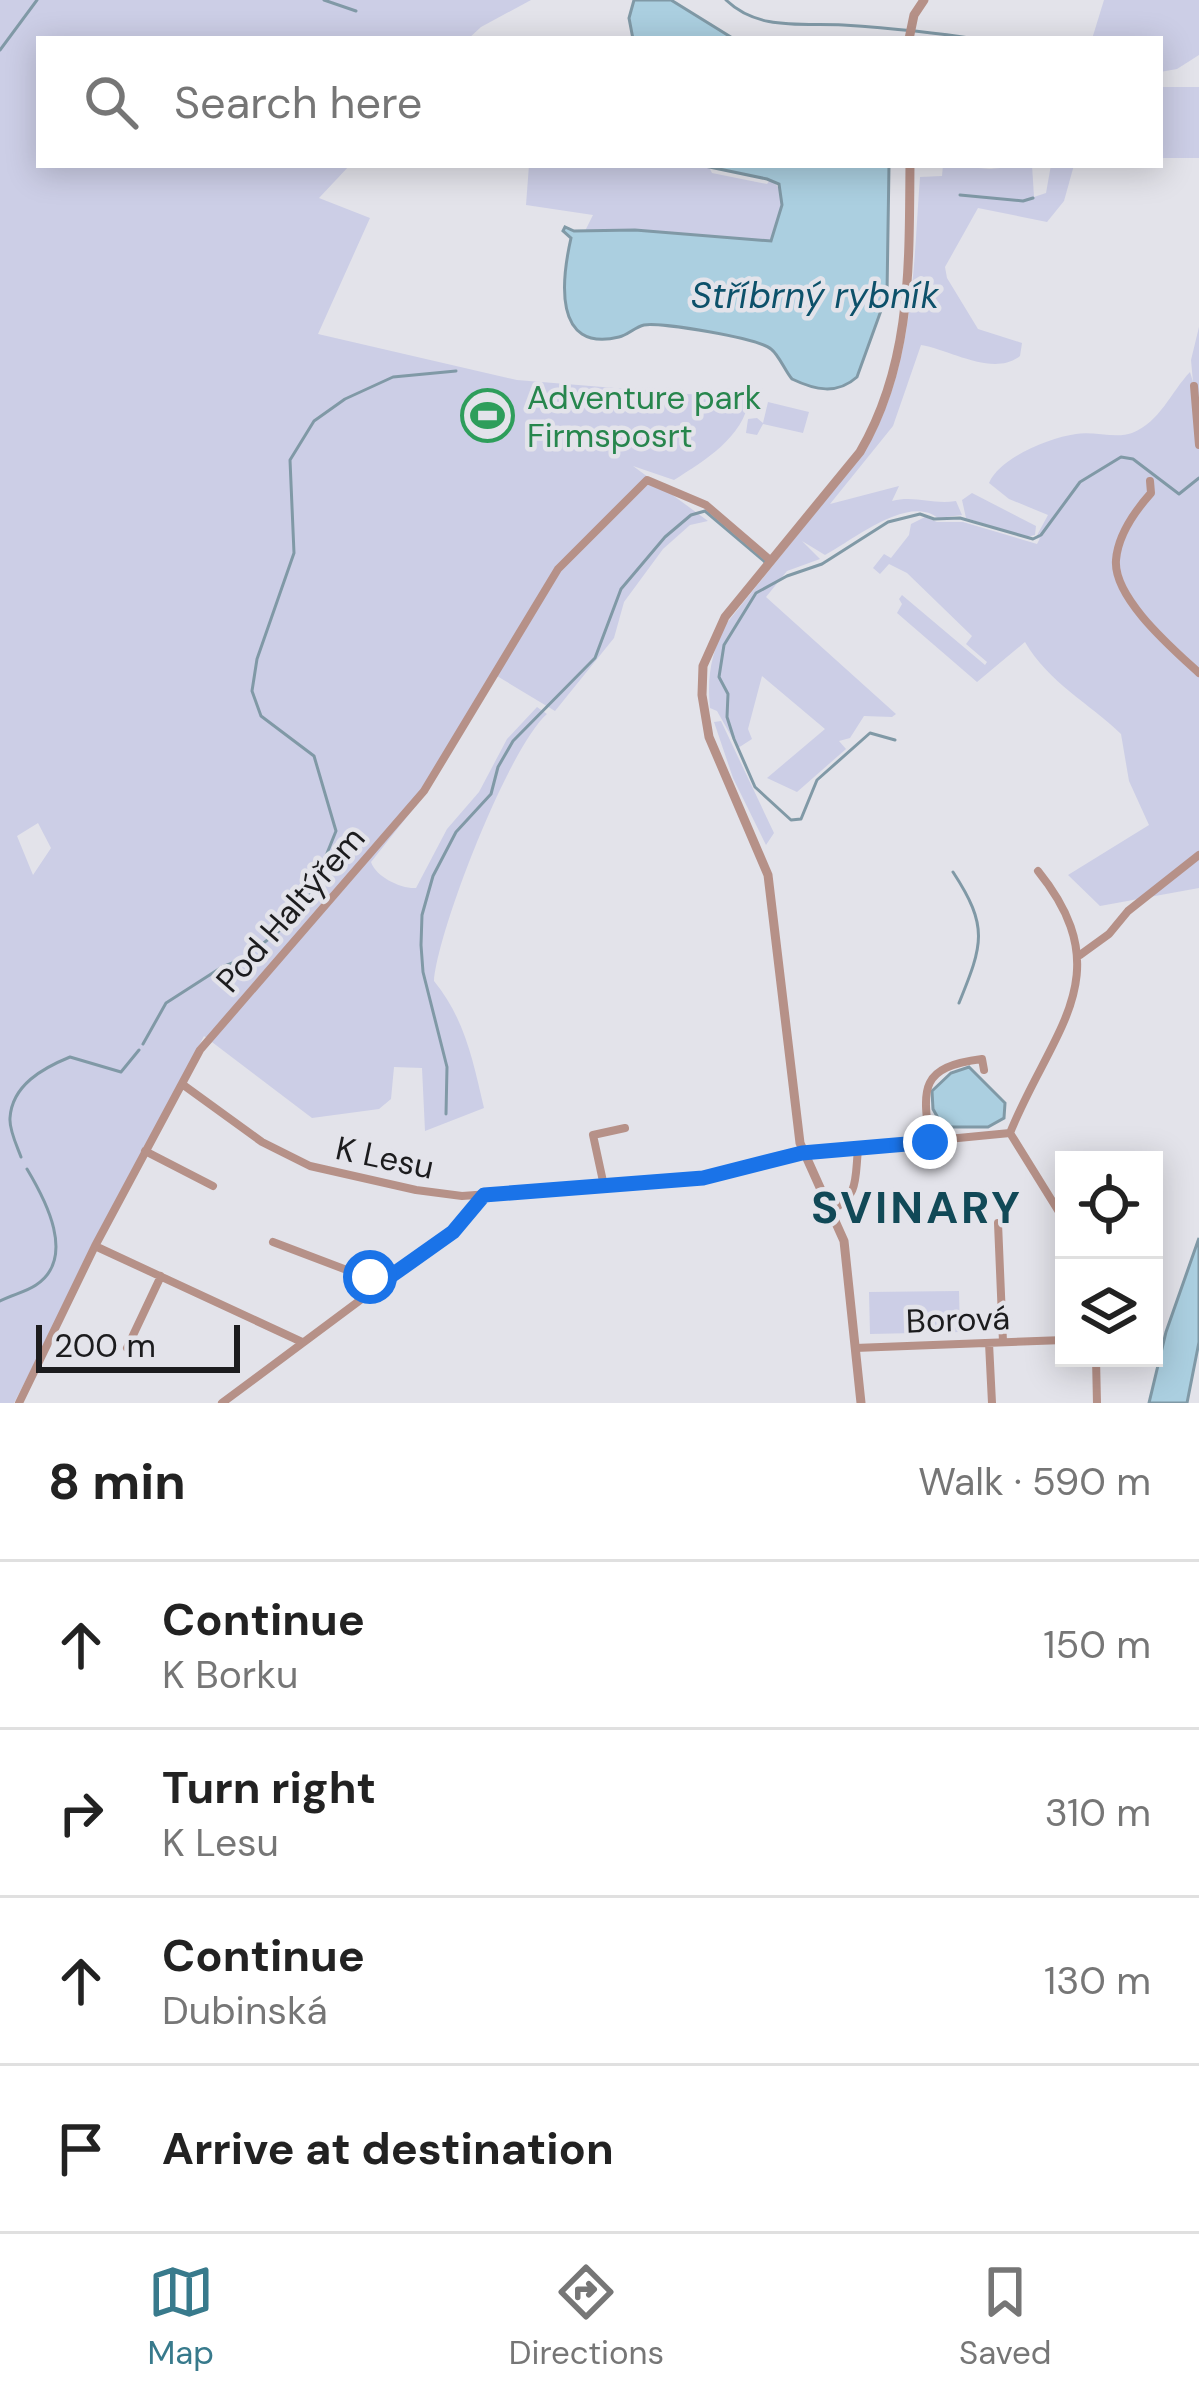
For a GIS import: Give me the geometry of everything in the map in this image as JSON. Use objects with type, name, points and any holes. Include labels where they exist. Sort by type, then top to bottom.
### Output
[{"type":"street","points":[[910,33],[924,0]]},
{"type":"street","points":[[861,1403],[844,1241],[802,1153],[767,875],[710,737],[702,695],[704,666],[714,636],[860,452],[887,395],[908,297],[910,168]]},
{"type":"street","points":[[1194,386],[1199,445]]},
{"type":"street","name":"Pod Haltýřem","points":[[19,1403],[94,1246],[211,1035],[260,985],[424,791],[559,569],[646,480],[714,511],[770,560]]},
{"type":"street","points":[[1150,481],[1151,493],[1133,512],[1117,566],[1122,585],[1153,629],[1199,673]]},
{"type":"street","points":[[1080,955],[1199,855]]},
{"type":"street","points":[[1038,872],[1056,894],[1080,955],[1077,993],[1010,1133],[1055,1206]]},
{"type":"street","points":[[930,1142],[926,1083],[955,1063],[982,1059],[984,1070]]},
{"type":"street","name":"K Lesu","points":[[182,1084],[262,1142],[310,1166],[416,1190],[484,1195],[703,1178],[802,1153],[1010,1133]]},
{"type":"street","points":[[604,1186],[593,1136],[625,1127]]},
{"type":"street","points":[[832,1209],[847,1203],[856,1186],[858,1150]]},
{"type":"street","points":[[145,1151],[213,1186]]},
{"type":"street","points":[[222,1403],[453,1232],[484,1195]]},
{"type":"street","points":[[998,1223],[1003,1342]]},
{"type":"street","points":[[273,1242],[381,1283]]},
{"type":"street","points":[[94,1246],[302,1342]]},
{"type":"street","points":[[127,1348],[161,1276]]},
{"type":"street","name":"Borová","points":[[853,1348],[1055,1340]]},
{"type":"street","points":[[989,1343],[992,1403]]},
{"type":"street","points":[[1096,1367],[1097,1403]]},
{"type":"shaded area","points":[[0,0],[531,0],[471,36],[36,36],[36,168],[347,168],[319,198],[370,218],[318,334],[517,380],[749,399],[731,436],[674,480],[633,466],[708,521],[690,525],[663,549],[624,602],[614,638],[555,711],[497,676],[422,798],[371,862],[390,881],[416,888],[447,829],[479,792],[507,739],[537,707],[547,714],[514,762],[478,840],[448,922],[434,981],[461,1025],[484,1108],[425,1131],[422,1068],[394,1067],[391,1099],[379,1109],[312,1118],[204,1036],[14,1403],[0,1403]],"holes":[[[38,823],[51,848],[33,875],[17,836]]]},
{"type":"shaded area","points":[[1104,0],[1199,0],[1199,55],[1177,69],[1163,71],[1163,36],[1093,36]]},
{"type":"shaded area","points":[[1163,87],[1199,87],[1199,158],[1163,158]]},
{"type":"shaded area","points":[[529,168],[710,168],[712,173],[767,184],[770,180],[783,201],[771,243],[636,230],[585,231],[593,215],[526,205]]},
{"type":"shaded area","points":[[943,168],[1032,168],[1034,197],[1046,193],[1050,168],[1073,168],[1064,201],[1047,222],[978,208],[945,267],[978,329],[1022,343],[1020,356],[1009,362],[985,363],[921,345],[893,426],[830,504],[899,486],[892,501],[956,501],[962,515],[896,515],[825,555],[802,541],[820,559],[787,571],[766,597],[896,714],[864,716],[850,738],[839,741],[846,749],[797,792],[767,778],[825,729],[762,676],[748,729],[752,739],[738,748],[717,711],[710,708],[711,665],[726,624],[866,450],[882,418],[908,317],[920,177],[942,176]]},
{"type":"shaded area","points":[[1199,327],[1199,888],[1100,906],[1068,875],[1149,825],[1129,781],[1121,734],[1057,681],[1025,642],[977,682],[897,613],[902,604],[899,599],[902,595],[985,665],[966,644],[972,636],[907,573],[889,564],[880,574],[873,568],[884,554],[891,558],[909,535],[911,524],[925,517],[963,522],[1037,544],[1040,538],[1035,539],[1048,515],[1009,499],[989,483],[995,474],[1014,458],[1052,440],[1083,433],[1126,435],[1142,428],[1190,372],[1193,382],[1191,360]]},
{"type":"shaded area","points":[[768,402],[809,412],[803,433],[763,424],[757,435],[746,433],[748,419],[763,423]]},
{"type":"shaded area","points":[[972,493],[1036,526],[1035,535],[1026,537],[966,518],[962,500]]},
{"type":"shaded area","points":[[721,721],[774,833],[766,845],[733,778],[714,722]]},
{"type":"shaded area","points":[[959,1291],[960,1332],[870,1334],[869,1292]]},
{"type":"water","points":[[634,0],[671,0],[729,36],[632,36],[629,18]]},
{"type":"water","name":"Stříbrný rybník","points":[[714,168],[889,168],[887,294],[857,377],[849,383],[826,389],[801,383],[792,379],[771,349],[730,336],[654,325],[597,339],[582,334],[572,323],[565,291],[571,238],[563,231],[565,227],[771,241],[782,205],[779,184]]},
{"type":"water","points":[[969,1067],[1005,1103],[1004,1118],[988,1127],[943,1127],[933,1109],[932,1091],[951,1073]]},
{"type":"water","points":[[1199,1238],[1199,1342],[1187,1403],[1149,1403],[1158,1367],[1163,1367],[1166,1332]]},
{"type":"waterway","points":[[0,50],[37,0]]},
{"type":"waterway","points":[[324,0],[356,11]]},
{"type":"waterway","points":[[726,0],[766,21],[955,36]]},
{"type":"waterway","points":[[960,195],[1033,198]]},
{"type":"waterway","points":[[143,1044],[166,1003],[243,959],[297,917],[336,831],[314,756],[261,716],[252,691],[257,659],[294,553],[290,460],[314,421],[345,399],[393,377],[456,371]]},
{"type":"waterway","points":[[895,740],[870,733],[817,780],[801,819],[791,820],[755,787],[734,739],[727,717],[728,694],[719,677],[724,645],[756,593],[822,564],[888,522],[920,514],[960,518],[1033,539],[1041,535],[1080,482],[1121,457],[1133,459],[1179,494],[1199,478]]},
{"type":"waterway","points":[[446,1114],[447,1067],[423,972],[422,915],[433,876],[456,832],[491,794],[498,767],[513,741],[595,658],[621,589],[665,537],[691,515],[705,511],[765,562]]},
{"type":"waterway","points":[[953,872],[972,907],[978,936],[959,1003]]},
{"type":"waterway","points":[[21,1157],[10,1118],[16,1096],[31,1079],[70,1057],[121,1072],[139,1050]]},
{"type":"waterway","points":[[0,1301],[36,1285],[54,1260],[54,1228],[27,1169]]},
{"type":"place","name":"Adventure park Firmsposrt","points":[[488,416]]},
{"type":"district","name":"SVINARY","points":[[917,1207]]},
{"type":"route","points":[[370,1277],[381,1283],[453,1232],[484,1195],[703,1178],[802,1153],[930,1142]]}]
